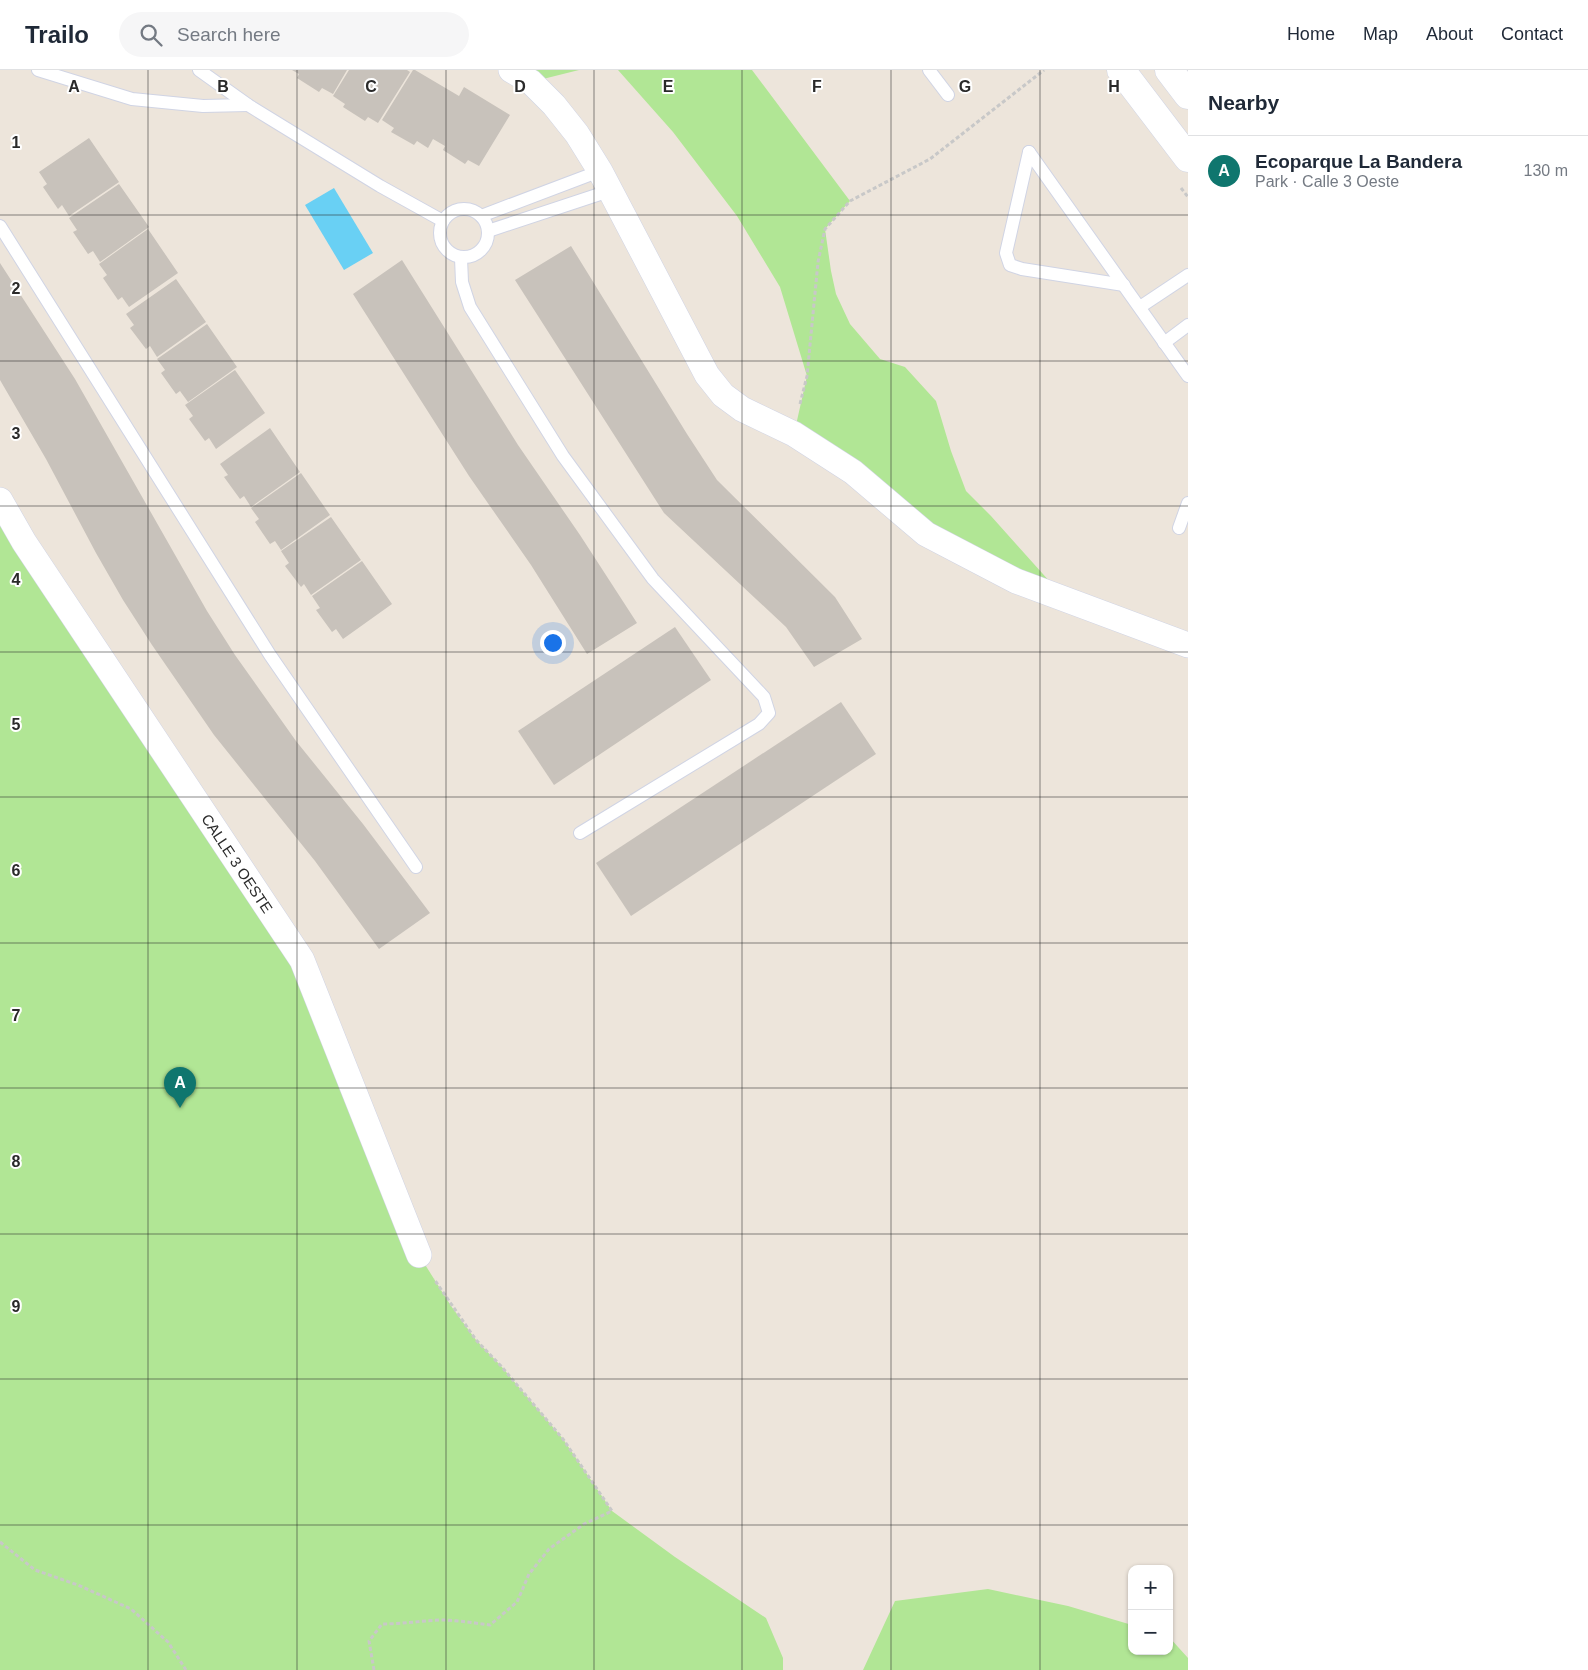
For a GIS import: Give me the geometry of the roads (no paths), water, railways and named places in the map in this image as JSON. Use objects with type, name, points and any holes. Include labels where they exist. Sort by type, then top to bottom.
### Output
[{"type":"main road","points":[[1121,70],[1188,158]]},
{"type":"main road","points":[[1169,70],[1188,95]]},
{"type":"street","points":[[521,76],[554,105],[578,134],[706,375],[723,395],[742,409],[794,434],[853,472],[926,534],[1016,581],[1188,645]]},
{"type":"street","name":"CALLE 3 OESTE","points":[[0,500],[24,542],[302,960],[419,1255]]},
{"type":"lane","points":[[38,70],[132,99],[203,106],[248,106]]},
{"type":"lane","points":[[199,70],[248,106],[380,186],[443,221]]},
{"type":"lane","points":[[929,70],[948,95]]},
{"type":"lane","points":[[1124,285],[1022,269],[1010,265],[1006,253],[1029,152],[1140,307],[1188,376]]},
{"type":"lane","points":[[481,216],[604,181]]},
{"type":"lane","points":[[488,231],[604,181]]},
{"type":"lane","points":[[461,209],[472,211],[481,216],[488,231],[486,241],[481,250],[472,256],[461,258],[450,253],[442,244],[439,233],[443,221],[450,213],[461,209]]},
{"type":"lane","points":[[0,226],[270,654],[416,867]]},
{"type":"lane","points":[[461,258],[462,282],[470,308],[562,456],[652,579],[764,697],[769,713],[759,724],[580,833]]},
{"type":"lane","points":[[1140,307],[1188,274]]},
{"type":"lane","points":[[1164,342],[1188,325]]},
{"type":"lane","points":[[1179,528],[1188,503]]},
{"type":"water","points":[[334,188],[373,253],[344,270],[305,205]]},
{"type":"place","name":"Ecoparque La Bandera","points":[[180,1108]]}]
